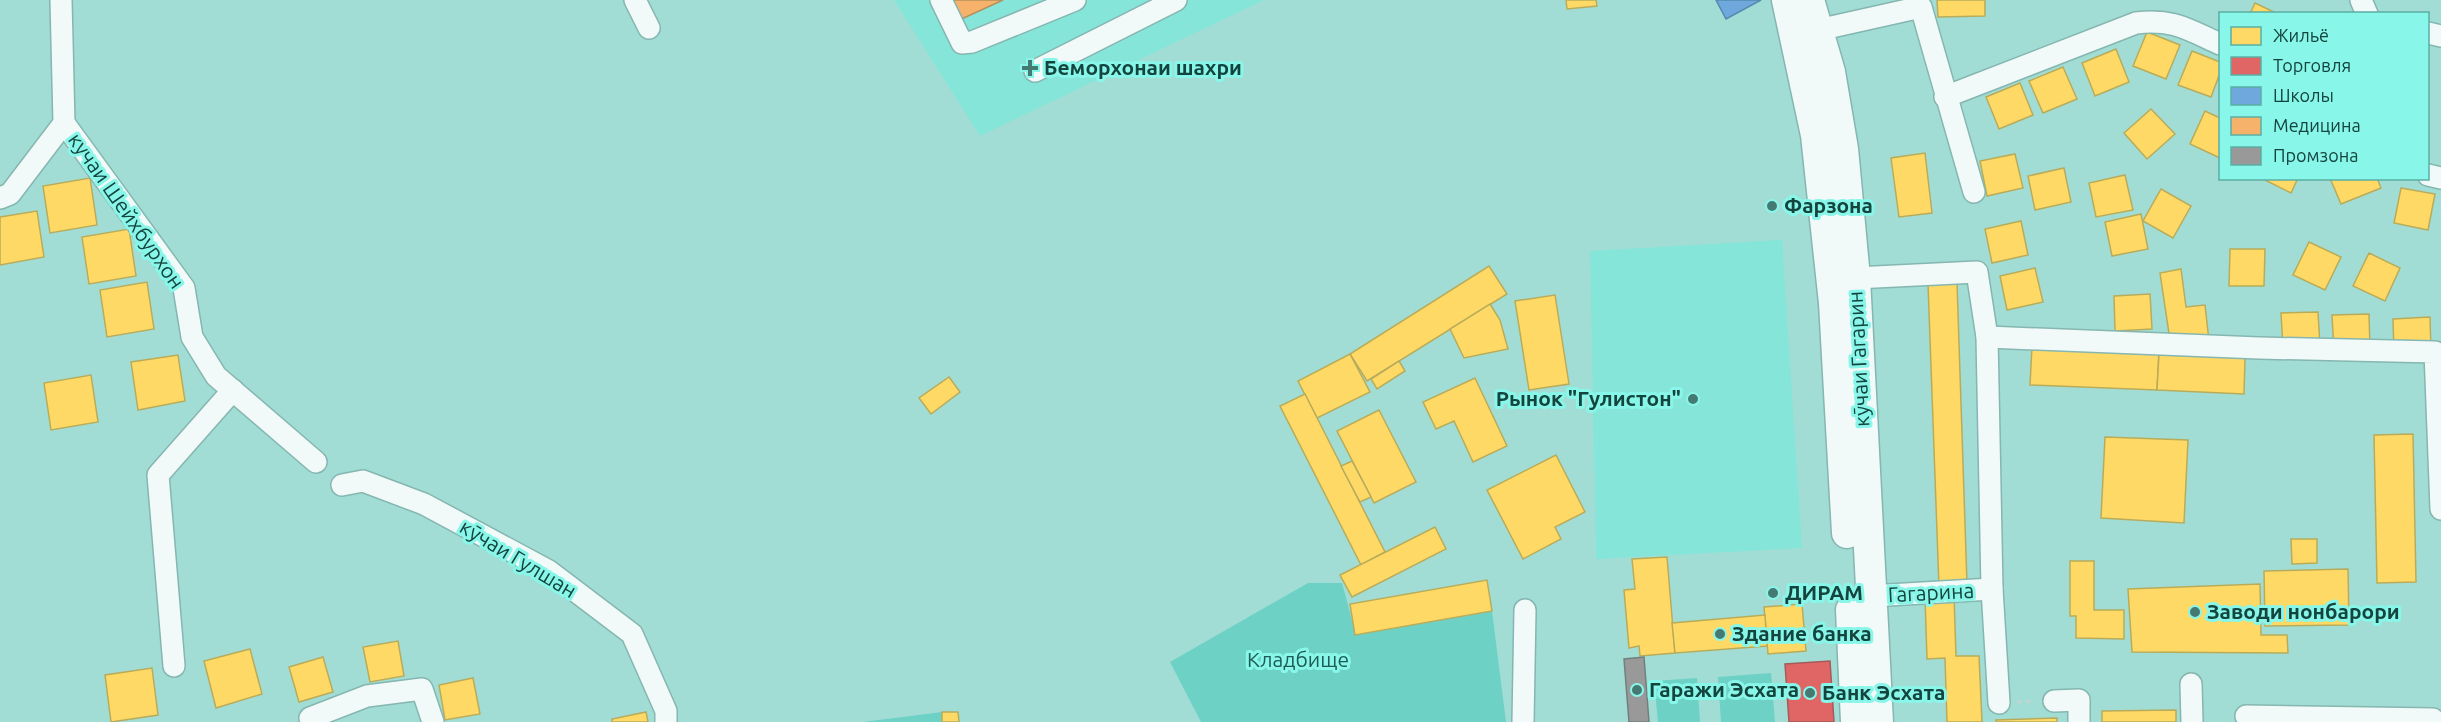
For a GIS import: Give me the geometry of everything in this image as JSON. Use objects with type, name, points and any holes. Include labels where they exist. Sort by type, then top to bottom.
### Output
[{"type":"highway","name":"кӯчаи Гагарин","points":[[1787,0],[1816,135],[1834,303],[1856,722]]},
{"type":"highway","name":"кӯчаи Гагарин","points":[[1809,0],[1830,72],[1843,149],[1855,278],[1878,722]]},
{"type":"street","points":[[0,198],[10,194],[64,123],[61,0]]},
{"type":"street","points":[[635,0],[649,28]]},
{"type":"street","points":[[941,0],[962,43],[972,42],[1075,0]]},
{"type":"street","points":[[1035,71],[1176,0]]},
{"type":"street","points":[[1818,30],[1921,7],[1974,192]]},
{"type":"street","points":[[1945,97],[2136,23],[2156,20],[2175,24],[2219,44]]},
{"type":"street","name":"кучаи Шейхбурхон","points":[[64,123],[184,288],[192,336],[216,376],[316,462]]},
{"type":"street","points":[[1855,278],[1977,272],[1987,337],[1992,589],[1999,703]]},
{"type":"street","points":[[1987,337],[2259,348],[2435,352],[2441,508]]},
{"type":"street","points":[[174,666],[158,475],[233,390]]},
{"type":"street","name":"кӯчаи Гулшан","points":[[342,484],[363,481],[424,504],[549,571],[632,634],[666,711],[666,722]]},
{"type":"street","name":"Гагарина","points":[[1871,596],[1992,589]]},
{"type":"street","points":[[1523,722],[1525,610]]},
{"type":"street","points":[[2191,684],[2192,722]]},
{"type":"street","points":[[310,718],[367,696],[422,689],[433,722]]},
{"type":"street","points":[[2054,701],[2079,700],[2079,722]]},
{"type":"street","points":[[2246,716],[2433,719],[2433,722]]},
{"type":"path","points":[[1999,703],[2054,701]]},
{"type":"shaded area","name":"Беморхонаи шахри","points":[[894,0],[1264,0],[980,136]]},
{"type":"shaded area","name":"Рынок \"Гулистон\"","points":[[1782,240],[1802,548],[1596,559],[1590,251]]},
{"type":"green space","name":"Кладбище","points":[[1308,583],[1342,583],[1356,635],[1492,611],[1506,722],[1201,722],[1170,662]]},
{"type":"green space","points":[[1771,673],[1775,722],[1721,722],[1718,677]]},
{"type":"green space","points":[[1697,678],[1700,722],[1658,722],[1654,681]]},
{"type":"green space","points":[[942,712],[942,722],[863,722]]},
{"type":"building: Жильё","points":[[1566,0],[1596,0],[1597,6],[1567,9]]},
{"type":"building: Жильё","points":[[1937,0],[1985,0],[1985,16],[1938,17]]},
{"type":"building: Жильё","points":[[2255,3],[2274,12],[2251,12]]},
{"type":"building: Жильё","points":[[2147,32],[2180,45],[2166,79],[2133,66]]},
{"type":"building: Жильё","points":[[2116,49],[2129,82],[2095,96],[2082,63]]},
{"type":"building: Жильё","points":[[2192,51],[2219,62],[2219,76],[2211,97],[2178,85]]},
{"type":"building: Жильё","points":[[2063,67],[2077,99],[2043,113],[2029,81]]},
{"type":"building: Жильё","points":[[2020,83],[2033,115],[1999,129],[1986,97]]},
{"type":"building: Жильё","points":[[2151,109],[2175,134],[2147,159],[2124,133]]},
{"type":"building: Жильё","points":[[2205,111],[2219,118],[2219,158],[2190,144]]},
{"type":"building: Жильё","points":[[1925,153],[1932,213],[1899,217],[1891,158]]},
{"type":"building: Жильё","points":[[2015,154],[2023,188],[1987,196],[1980,161]]},
{"type":"building: Жильё","points":[[2064,168],[2071,202],[2035,210],[2028,176]]},
{"type":"building: Жильё","points":[[2125,175],[2133,210],[2096,217],[2089,183]]},
{"type":"building: Жильё","points":[[90,178],[97,225],[50,233],[43,186]]},
{"type":"building: Жильё","points":[[2265,180],[2297,180],[2291,193]]},
{"type":"building: Жильё","points":[[2331,180],[2378,180],[2381,188],[2341,204]]},
{"type":"building: Жильё","points":[[2401,188],[2435,194],[2428,230],[2394,223]]},
{"type":"building: Жильё","points":[[2161,189],[2191,206],[2173,238],[2143,221]]},
{"type":"building: Жильё","points":[[37,211],[44,257],[0,265],[0,217]]},
{"type":"building: Жильё","points":[[2141,214],[2148,249],[2112,256],[2105,222]]},
{"type":"building: Жильё","points":[[2021,221],[2028,255],[1992,263],[1985,229]]},
{"type":"building: Жильё","points":[[129,229],[136,276],[89,284],[82,237]]},
{"type":"building: Жильё","points":[[2309,242],[2341,257],[2325,290],[2293,275]]},
{"type":"building: Жильё","points":[[2230,249],[2265,249],[2264,286],[2229,286]]},
{"type":"building: Жильё","points":[[2369,253],[2400,268],[2385,301],[2353,286]]},
{"type":"building: Жильё","points":[[1489,266],[1507,294],[1367,381],[1350,354]]},
{"type":"building: Жильё","points":[[2035,268],[2043,302],[2007,310],[2000,276]]},
{"type":"building: Жильё","points":[[2181,269],[2186,307],[2205,305],[2209,341],[2170,340],[2160,273]]},
{"type":"building: Жильё","points":[[147,282],[154,329],[107,337],[100,290]]},
{"type":"building: Жильё","points":[[1957,283],[1967,584],[1939,587],[1928,284]]},
{"type":"building: Жильё","points":[[2150,294],[2152,329],[2115,331],[2114,296]]},
{"type":"building: Жильё","points":[[1555,295],[1569,384],[1529,390],[1515,301]]},
{"type":"building: Жильё","points":[[1490,304],[1500,320],[1508,349],[1464,358],[1450,329]]},
{"type":"building: Жильё","points":[[2318,312],[2320,346],[2283,348],[2281,313]]},
{"type":"building: Жильё","points":[[2369,314],[2370,349],[2334,351],[2332,315]]},
{"type":"building: Жильё","points":[[2430,317],[2431,352],[2394,354],[2393,319]]},
{"type":"building: Жильё","points":[[2032,346],[2159,351],[2157,390],[2030,385]]},
{"type":"building: Жильё","points":[[1350,354],[1370,392],[1317,418],[1298,381]]},
{"type":"building: Жильё","points":[[2159,354],[2245,358],[2244,394],[2157,390]]},
{"type":"building: Жильё","points":[[178,355],[185,401],[138,410],[131,362]]},
{"type":"building: Жильё","points":[[1399,361],[1405,371],[1377,389],[1371,379]]},
{"type":"building: Жильё","points":[[91,375],[98,422],[51,430],[44,383]]},
{"type":"building: Жильё","points":[[949,377],[960,392],[931,414],[919,398]]},
{"type":"building: Жильё","points":[[1475,378],[1507,446],[1473,462],[1454,421],[1436,429],[1423,402]]},
{"type":"building: Жильё","points":[[1305,394],[1385,552],[1361,565],[1280,406]]},
{"type":"building: Жильё","points":[[1379,410],[1416,482],[1374,503],[1337,431]]},
{"type":"building: Жильё","points":[[2413,434],[2416,582],[2377,583],[2374,435]]},
{"type":"building: Жильё","points":[[2105,437],[2188,440],[2184,523],[2101,518]]},
{"type":"building: Жильё","points":[[1556,455],[1585,512],[1555,527],[1561,539],[1523,559],[1487,490]]},
{"type":"building: Жильё","points":[[1352,461],[1371,497],[1360,502],[1341,466]]},
{"type":"building: Жильё","points":[[1435,527],[1446,549],[1352,597],[1340,575]]},
{"type":"building: Жильё","points":[[2291,539],[2317,539],[2317,563],[2292,564]]},
{"type":"building: Жильё","points":[[1667,557],[1675,653],[1640,656],[1639,646],[1629,648],[1624,590],[1635,589],[1632,559]]},
{"type":"building: Жильё","points":[[2070,561],[2094,561],[2094,610],[2124,610],[2124,639],[2076,638],[2076,616],[2070,616]]},
{"type":"building: Жильё","points":[[2348,569],[2349,625],[2265,626],[2264,571]]},
{"type":"building: Жильё","points":[[1487,580],[1492,611],[1355,635],[1350,604]]},
{"type":"building: Жильё","name":"Заводи нонбарори","points":[[2260,584],[2261,635],[2287,635],[2288,653],[2132,652],[2128,589]]},
{"type":"building: Жильё","points":[[1954,596],[1956,656],[1979,656],[1982,722],[1947,722],[1945,658],[1927,659],[1925,597]]},
{"type":"building: Жильё","points":[[1802,604],[1806,651],[1768,654],[1764,607]]},
{"type":"building: Жильё","name":"Здание банка","points":[[1765,615],[1767,646],[1675,653],[1672,623]]},
{"type":"building: Жильё","points":[[398,641],[404,676],[370,682],[363,647]]},
{"type":"building: Жильё","points":[[250,649],[262,694],[216,708],[204,661]]},
{"type":"building: Жильё","points":[[323,657],[333,692],[299,702],[289,667]]},
{"type":"building: Жильё","points":[[152,668],[158,715],[111,722],[105,675]]},
{"type":"building: Жильё","points":[[473,678],[480,714],[445,720],[439,685]]},
{"type":"building: Жильё","points":[[2176,710],[2176,722],[2102,722],[2102,711]]},
{"type":"building: Жильё","points":[[646,712],[648,722],[612,722],[612,719]]},
{"type":"building: Жильё","points":[[942,712],[958,712],[959,722],[942,722]]},
{"type":"building: Жильё","points":[[2057,718],[2057,722],[1996,722],[1996,720]]},
{"type":"building: Торговля","name":"Банк Эсхата","points":[[1830,661],[1834,722],[1789,722],[1785,664]]},
{"type":"building: Школы","points":[[1716,0],[1761,0],[1726,19]]},
{"type":"building: Медицина","points":[[945,0],[1003,0],[955,22]]},
{"type":"building: Промзона","name":"Гаражи Эсхата","points":[[1644,657],[1649,722],[1629,722],[1624,659]]},
{"type":"place","name":"Беморхонаи шахри","points":[[1030,68]]},
{"type":"place","name":"Фарзона","points":[[1772,206]]},
{"type":"place","name":"Рынок \"Гулистон\"","points":[[1693,399]]},
{"type":"place","name":"ДИРАМ","points":[[1773,593]]},
{"type":"place","name":"Заводи нонбарори","points":[[2195,612]]},
{"type":"place","name":"Здание банка","points":[[1720,634]]},
{"type":"place","name":"Гаражи Эсхата","points":[[1637,690]]},
{"type":"place","name":"Банк Эсхата","points":[[1810,693]]}]
